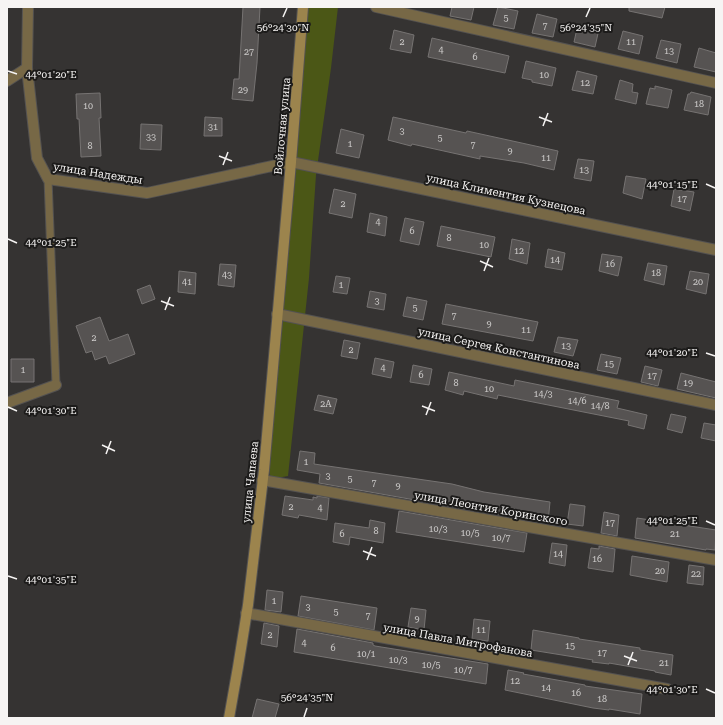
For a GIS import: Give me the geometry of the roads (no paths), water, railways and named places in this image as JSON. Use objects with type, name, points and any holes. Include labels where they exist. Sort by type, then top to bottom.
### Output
[{"type":"street","name":"улица Надежды","points":[[28,7],[27,68],[36,158],[48,179],[147,193],[291,162]]},
{"type":"street","name":"Войлочная улица","points":[[283,247],[303,7]]},
{"type":"street","points":[[376,7],[716,83]]},
{"type":"street","points":[[7,81],[27,68]]},
{"type":"street","name":"улица Климентия Кузнецова","points":[[291,162],[716,250]]},
{"type":"street","name":"улица Чапаева","points":[[229,718],[246,613],[262,480],[283,247]]},
{"type":"street","name":"улица Сергея Константинова","points":[[277,314],[716,405]]},
{"type":"street","points":[[7,403],[56,385]]},
{"type":"street","name":"улица Леонтия Коринского","points":[[262,480],[716,560]]},
{"type":"street","name":"улица Павла Митрофанова","points":[[246,613],[667,689]]},
{"type":"lane","points":[[48,179],[56,385]]}]
